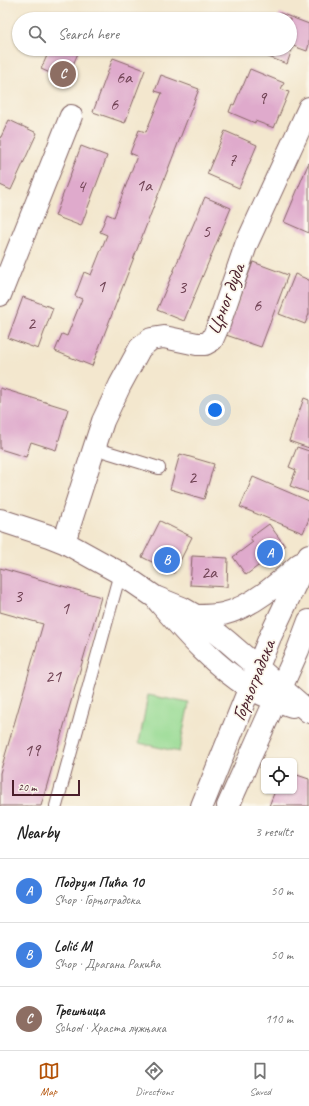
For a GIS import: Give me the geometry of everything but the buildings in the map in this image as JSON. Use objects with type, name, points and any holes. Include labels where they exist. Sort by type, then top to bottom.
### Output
[{"type":"street","name":"Црног дуда","points":[[64,542],[106,414],[140,348],[151,339],[164,337],[197,344],[205,344],[212,340],[246,245],[309,108]]},
{"type":"street","points":[[0,296],[71,116]]},
{"type":"street","points":[[0,520],[64,542],[120,573],[155,597],[182,608],[196,616],[258,668],[278,693]]},
{"type":"street","points":[[196,616],[224,614],[239,609],[283,580],[308,557]]},
{"type":"street","name":"Горњоградска","points":[[202,806],[270,637],[308,557]]},
{"type":"street","points":[[155,597],[215,662],[249,688],[278,693]]},
{"type":"street","name":"Горњоградска","points":[[228,806],[298,650],[309,621]]},
{"type":"lane","points":[[94,448],[159,468]]},
{"type":"lane","points":[[56,806],[120,573]]},
{"type":"green space","points":[[148,695],[189,703],[179,752],[139,743]]},
{"type":"place","name":"Трешњица","points":[[63,74]]},
{"type":"place","name":"Подрум Пића 10","points":[[270,553]]},
{"type":"place","name":"Lolić M","points":[[167,560]]}]
